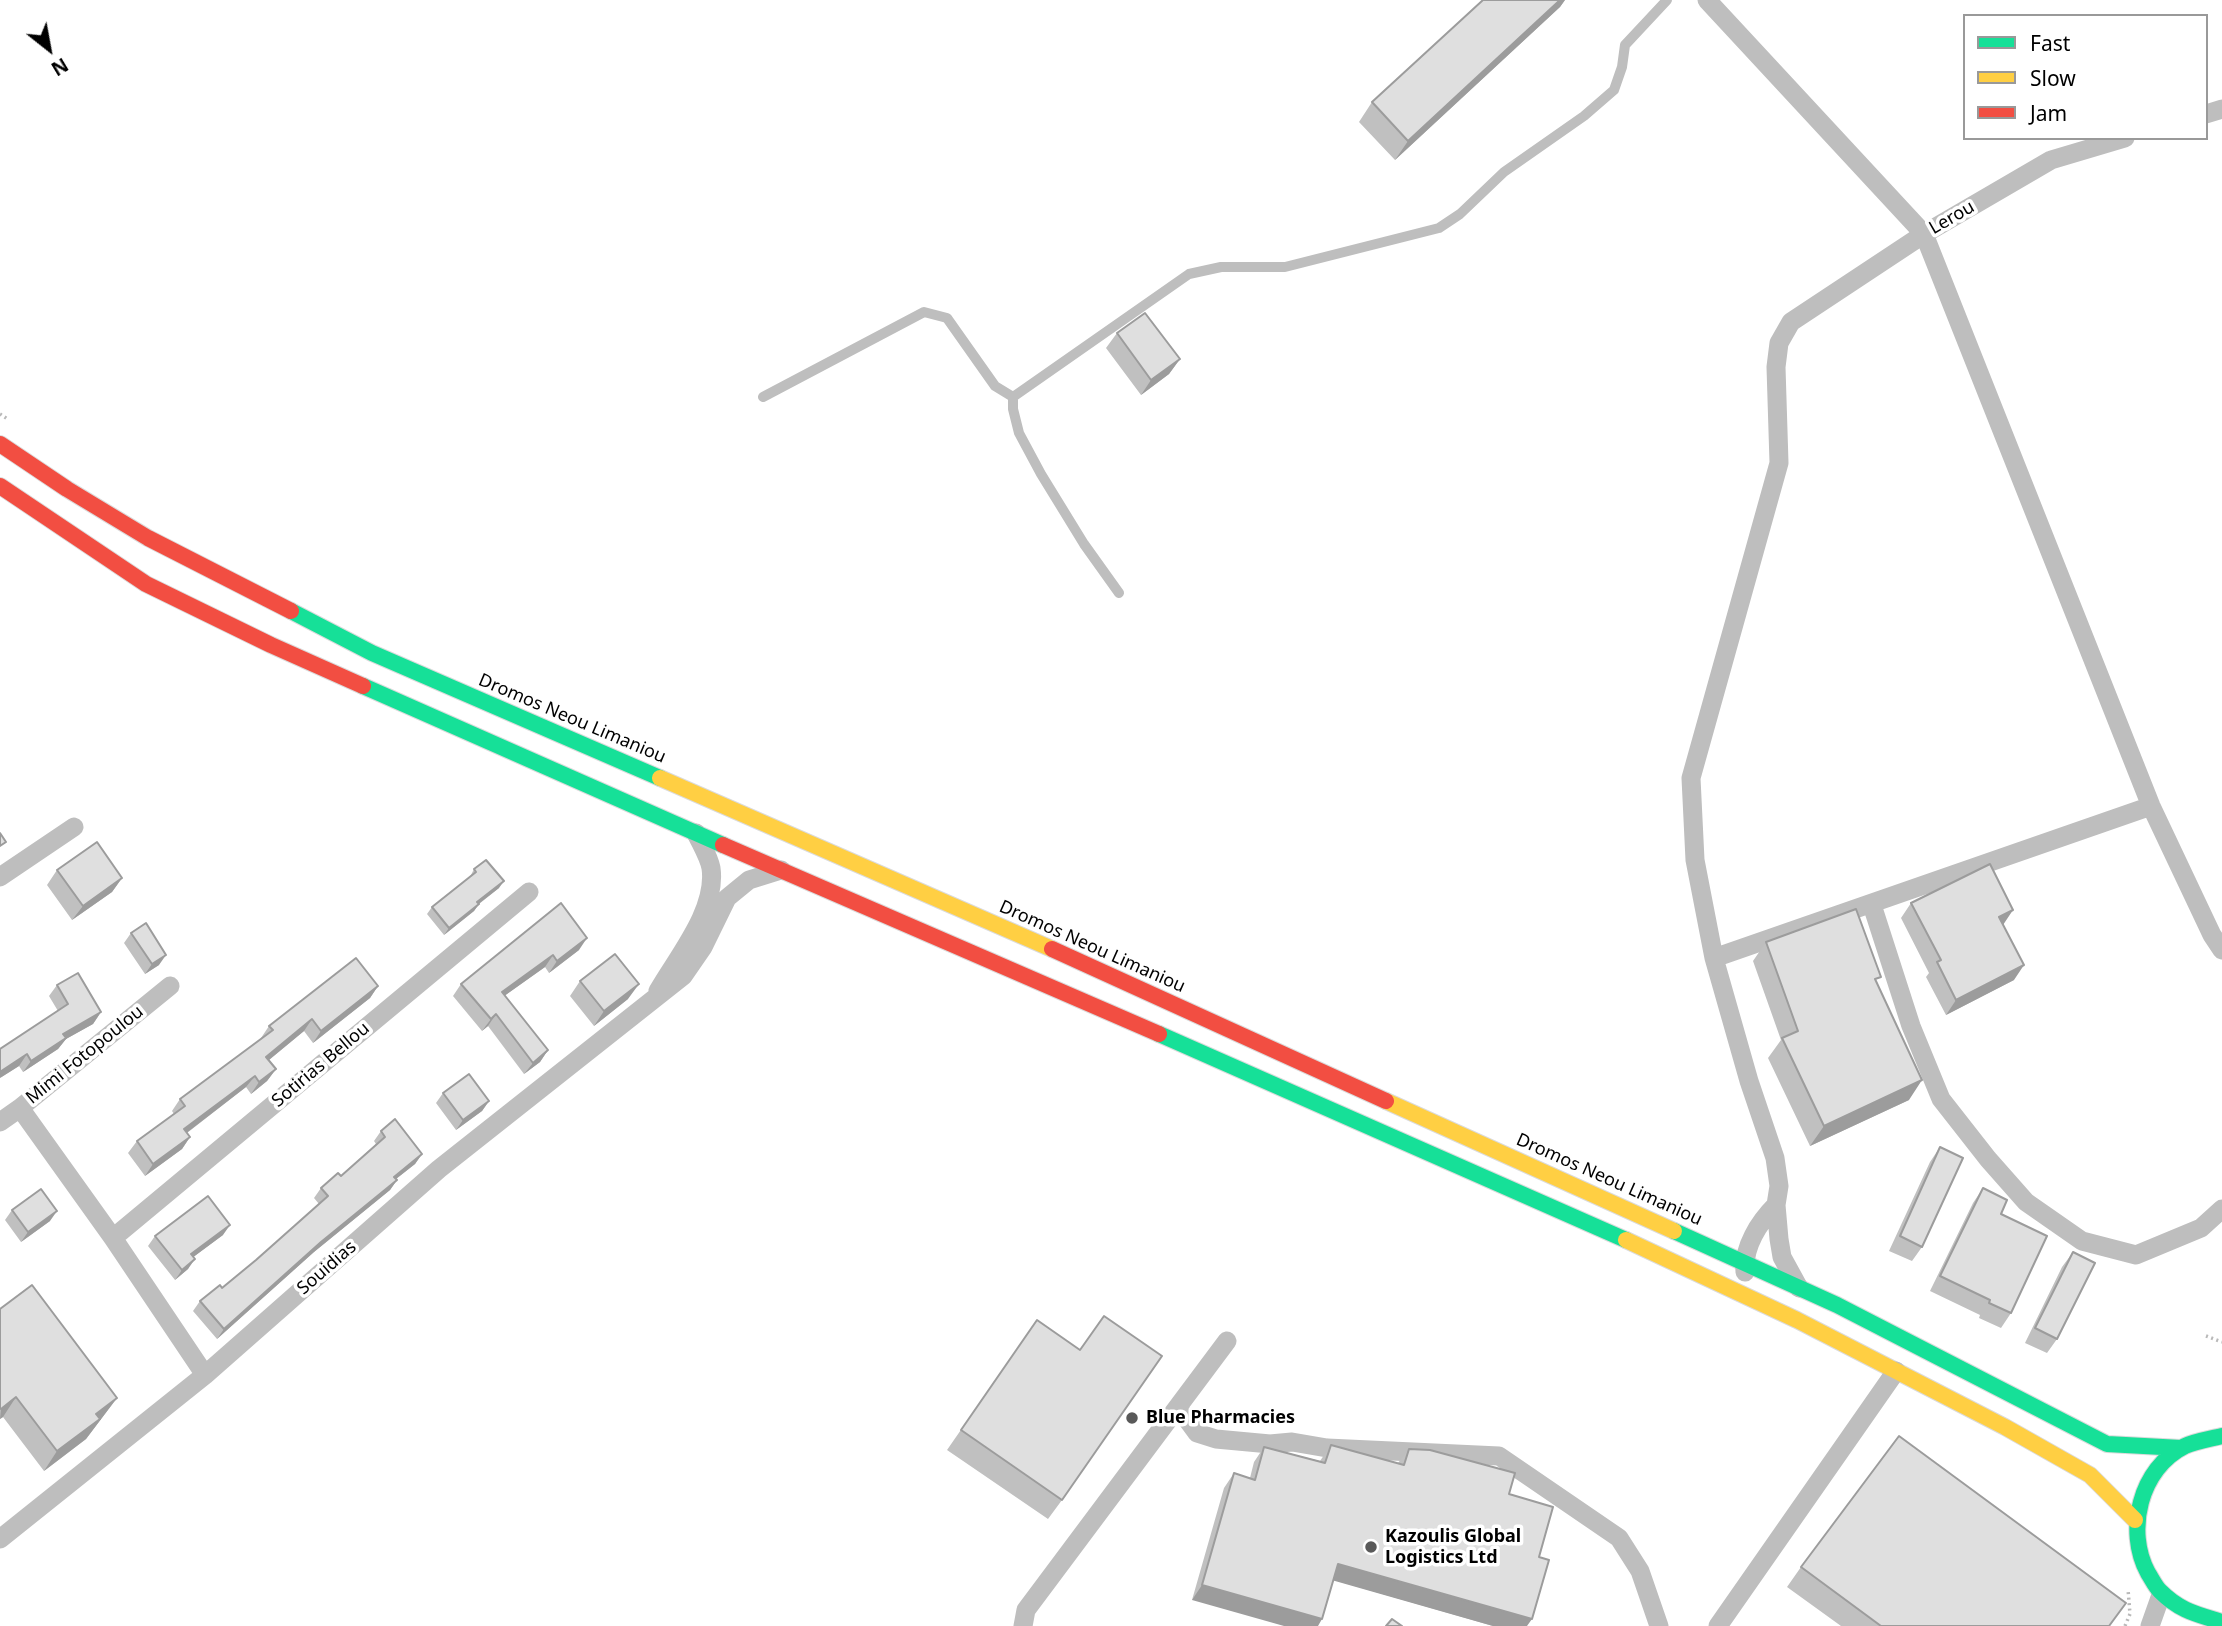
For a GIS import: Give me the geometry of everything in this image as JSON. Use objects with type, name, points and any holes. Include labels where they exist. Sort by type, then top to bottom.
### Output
[{"type":"main road","name":"Dromos Neou Limaniou","points":[[0,444],[148,538],[372,653],[1000,926],[1838,1305],[2107,1444],[2181,1448]]},
{"type":"main road","points":[[0,486],[146,584],[271,645],[696,834],[1576,1216],[1797,1320],[2090,1475],[2135,1520]]},
{"type":"main road","points":[[2208,1623],[2181,1611],[2161,1595],[2145,1573],[2136,1547],[2135,1520],[2143,1492],[2159,1467],[2181,1448],[2208,1437],[2222,1436]]},
{"type":"street","points":[[1707,0],[1924,234],[2151,806],[2212,935],[2222,950]]},
{"type":"street","name":"Lerou","points":[[1714,958],[1695,860],[1691,778],[1780,463],[1776,367],[1779,344],[1791,322],[1924,234],[2052,160],[2118,140]]},
{"type":"street","points":[[1799,1288],[1782,1257],[1776,1205],[1779,1186],[1775,1158],[1749,1081],[1714,958],[2151,806]]},
{"type":"street","points":[[0,877],[74,827]]},
{"type":"street","name":"Souidias","points":[[654,998],[692,938],[711,890],[711,867],[696,834]]},
{"type":"street","name":"Souidias","points":[[0,1539],[205,1375],[439,1169],[683,976],[703,947],[727,898],[749,880],[781,870]]},
{"type":"street","name":"Sotirias Bellou","points":[[113,1238],[529,892]]},
{"type":"street","points":[[1872,905],[1911,1026],[1941,1099],[2026,1202],[2082,1241],[2136,1255],[2201,1228],[2222,1209]]},
{"type":"street","name":"Mimi Fotopoulou","points":[[0,1122],[170,986]]},
{"type":"street","points":[[20,1108],[113,1238],[205,1375]]},
{"type":"street","points":[[1776,1205],[1761,1221],[1744,1263],[1745,1276],[1763,1292],[1780,1301],[1797,1320]]},
{"type":"street","points":[[1023,1626],[1026,1610],[1227,1341]]},
{"type":"street","points":[[1718,1626],[1896,1371]]},
{"type":"street","points":[[1178,1407],[1197,1433],[1216,1439],[1499,1456],[1619,1538],[1640,1571],[1659,1626]]},
{"type":"street","points":[[2150,1626],[2161,1595]]},
{"type":"lane","points":[[1013,397],[1189,274],[1221,267],[1285,267],[1439,228],[1460,214],[1504,172],[1584,116],[1614,90],[1622,67],[1625,45],[1667,0]]},
{"type":"lane","points":[[764,397],[924,312],[947,317],[995,386],[1013,397]]},
{"type":"lane","points":[[1013,397],[1019,433],[1041,474],[1084,544],[1119,593]]},
{"type":"path","points":[[2206,1336],[2222,1342]]},
{"type":"building","points":[[1483,0],[1560,0],[1408,141],[1372,102]]},
{"type":"building","points":[[1145,313],[1180,359],[1151,380],[1117,333]]},
{"type":"building","points":[[0,833],[6,842],[0,846]]},
{"type":"building","points":[[97,842],[122,878],[83,906],[57,870]]},
{"type":"building","points":[[486,860],[504,881],[449,928],[432,907],[476,872],[474,869]]},
{"type":"building","points":[[1990,864],[2013,910],[1999,917],[2024,965],[1956,1000],[1937,962],[1941,960],[1911,903]]},
{"type":"building","points":[[561,903],[587,938],[557,961],[553,955],[502,992],[548,1050],[533,1063],[496,1014],[491,1019],[461,984]]},
{"type":"building","points":[[1856,909],[1881,977],[1875,979],[1922,1080],[1824,1126],[1782,1038],[1798,1031],[1766,942]]},
{"type":"building","points":[[146,923],[166,955],[152,964],[131,933]]},
{"type":"building","points":[[615,954],[639,984],[604,1011],[580,981]]},
{"type":"building","points":[[356,958],[378,986],[321,1031],[312,1019],[266,1057],[276,1069],[259,1082],[255,1076],[184,1129],[190,1137],[153,1164],[137,1141],[185,1106],[180,1099],[273,1030],[269,1026]]},
{"type":"building","points":[[78,973],[101,1012],[63,1034],[66,1038],[31,1061],[27,1054],[0,1072],[0,1049],[68,1004],[57,985]]},
{"type":"building","points":[[469,1074],[489,1101],[463,1120],[443,1093]]},
{"type":"building","points":[[395,1119],[422,1154],[394,1177],[397,1180],[321,1242],[224,1329],[200,1301],[220,1285],[222,1288],[328,1196],[321,1188],[338,1173],[341,1176],[385,1137],[381,1131]]},
{"type":"building","points":[[1940,1147],[1963,1158],[1922,1247],[1900,1236]]},
{"type":"building","points":[[1983,1188],[2007,1200],[2001,1214],[2047,1236],[2011,1313],[1940,1276]]},
{"type":"building","points":[[41,1189],[57,1211],[28,1232],[12,1210]]},
{"type":"building","points":[[208,1196],[230,1225],[191,1254],[195,1259],[182,1270],[155,1236]]},
{"type":"building","points":[[2073,1252],[2095,1263],[2057,1339],[2035,1328]]},
{"type":"building","points":[[32,1285],[117,1398],[96,1414],[100,1419],[57,1451],[16,1397],[0,1408],[0,1309]]},
{"type":"building","points":[[1104,1316],[1162,1356],[1062,1500],[961,1430],[1037,1320],[1080,1350]]},
{"type":"building","points":[[1899,1436],[2126,1603],[2109,1626],[1881,1626],[1801,1567]]},
{"type":"building","name":"Kazoulis Global Logistics Ltd","points":[[1331,1445],[1404,1465],[1409,1449],[1430,1450],[1515,1473],[1509,1494],[1553,1507],[1539,1557],[1549,1560],[1532,1619],[1338,1564],[1322,1619],[1202,1585],[1234,1473],[1255,1480],[1264,1447],[1325,1463]]},
{"type":"building","points":[[1392,1619],[1402,1626],[1386,1626]]},
{"type":"traffic: fast","points":[[291,611],[372,653],[660,778]]},
{"type":"traffic: fast","points":[[363,686],[723,845]]},
{"type":"traffic: fast","points":[[1159,1034],[1626,1240]]},
{"type":"traffic: fast","points":[[1674,1231],[1837,1305],[2107,1444],[2181,1448]]},
{"type":"traffic: fast","points":[[2222,1436],[2189,1444],[2170,1456],[2157,1469],[2147,1485],[2138,1520],[2141,1556],[2158,1589],[2182,1607],[2222,1622]]},
{"type":"traffic: slow","points":[[660,778],[1052,949]]},
{"type":"traffic: slow","points":[[1386,1101],[1674,1231]]},
{"type":"traffic: slow","points":[[1626,1240],[1797,1320],[2005,1427],[2090,1475],[2135,1520]]},
{"type":"traffic: jam","points":[[0,444],[148,538],[291,611]]},
{"type":"traffic: jam","points":[[0,486],[146,584],[363,686]]},
{"type":"traffic: jam","points":[[723,845],[1159,1034]]},
{"type":"traffic: jam","points":[[1052,949],[1386,1101]]},
{"type":"place","name":"Blue Pharmacies","points":[[1132,1418]]},
{"type":"place","name":"Kazoulis Global Logistics Ltd","points":[[1371,1547]]}]
